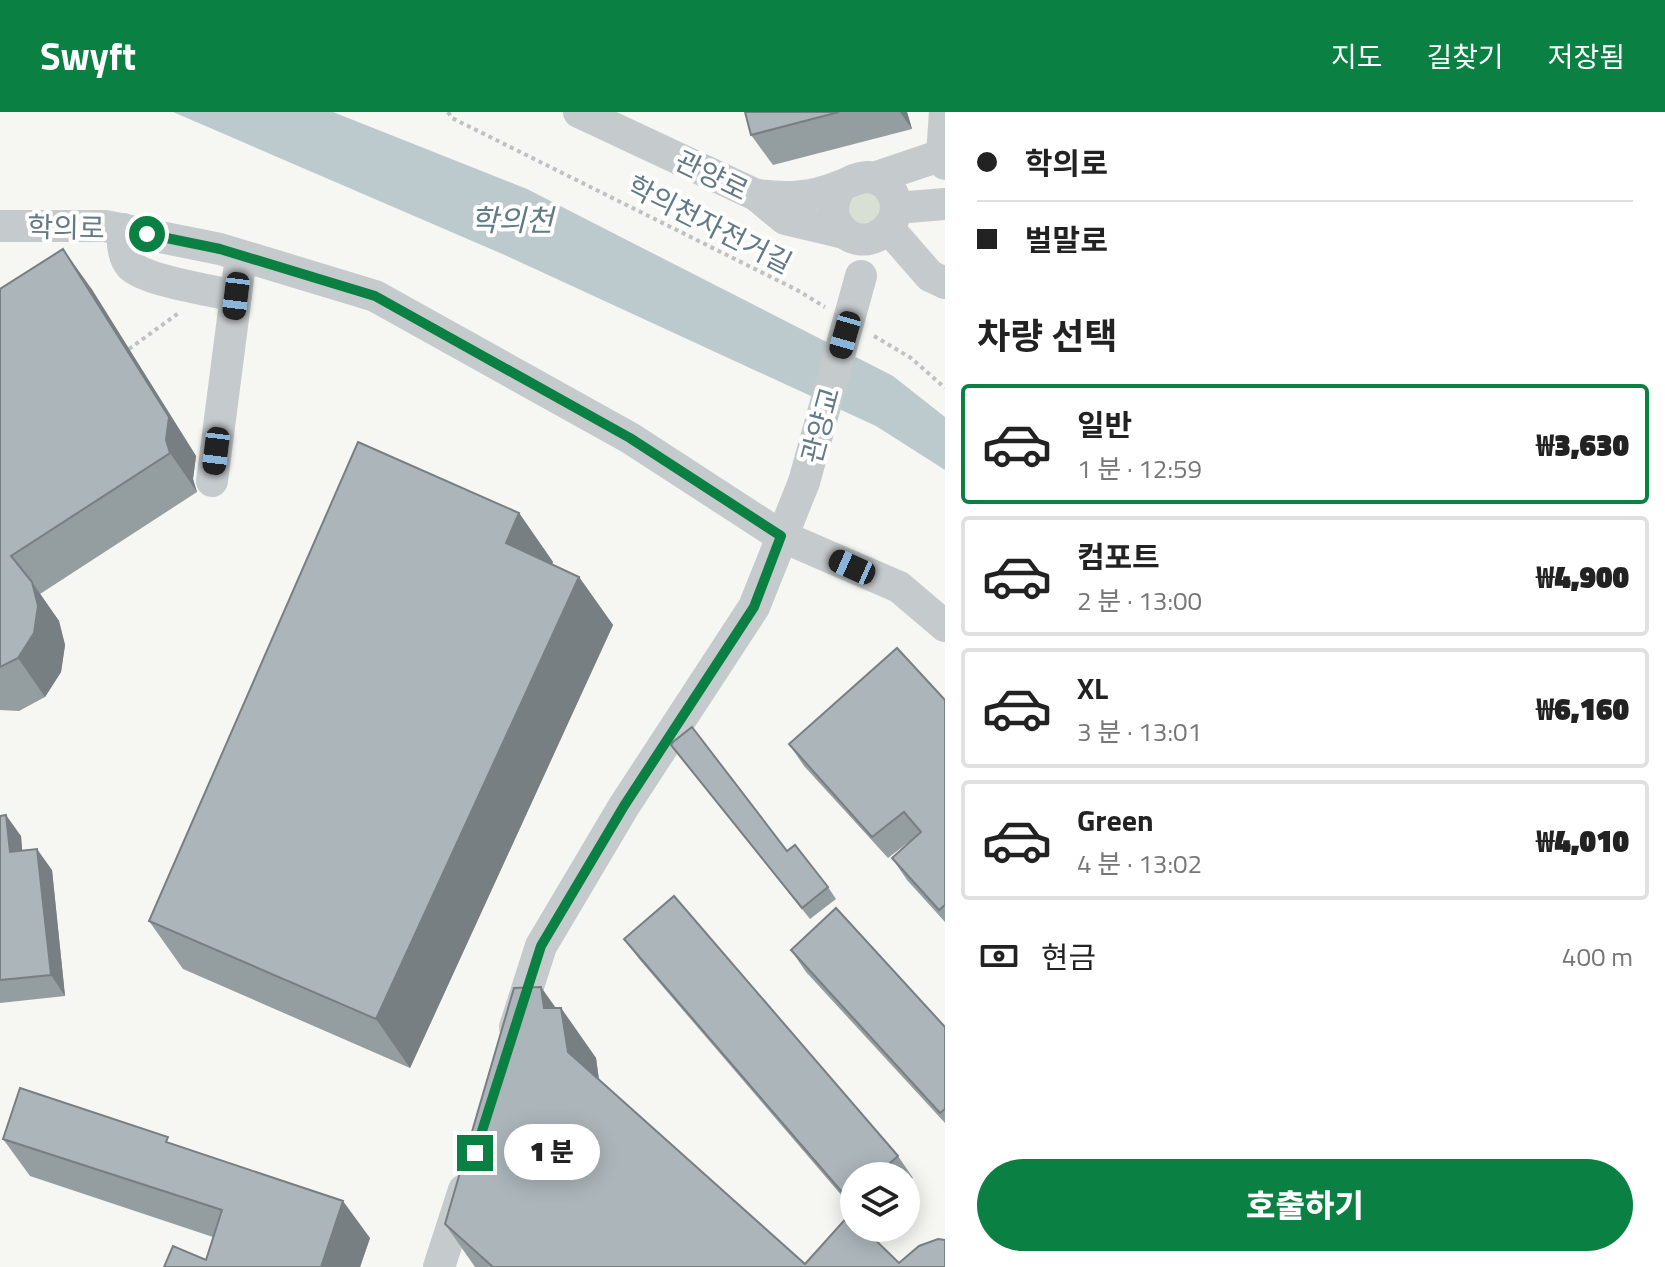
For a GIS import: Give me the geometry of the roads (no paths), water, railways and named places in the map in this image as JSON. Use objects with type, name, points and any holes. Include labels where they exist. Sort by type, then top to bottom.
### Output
[{"type":"street","name":"관양로","points":[[579,112],[756,195],[785,219],[874,228],[945,204]]},
{"type":"street","points":[[756,195],[788,199],[841,186],[856,177],[874,178],[944,157],[945,112]]},
{"type":"street","points":[[874,178],[886,184],[894,195],[874,228]]},
{"type":"street","points":[[841,186],[834,197],[832,210],[836,223],[874,228],[930,276],[945,283]]},
{"type":"street","name":"학의로","points":[[0,226],[105,226],[123,229],[241,256],[375,296],[630,438],[781,536],[899,587],[945,626]]},
{"type":"street","name":"관양교","points":[[508,1049],[541,946],[624,806],[754,607],[804,482],[874,228]]},
{"type":"street","points":[[123,229],[122,246],[130,265],[151,276],[236,296]]},
{"type":"street","points":[[212,481],[241,256]]},
{"type":"street","points":[[439,1267],[471,1168]]},
{"type":"water","name":"학의천","points":[[173,112],[333,112],[527,189],[893,376],[945,417],[945,470],[876,426],[507,256]]}]
